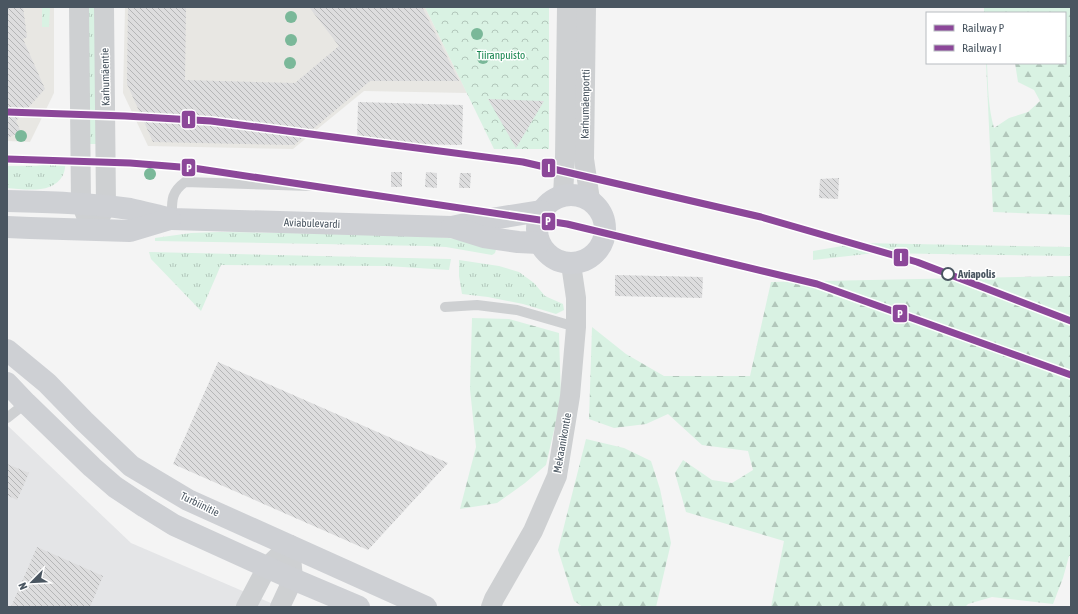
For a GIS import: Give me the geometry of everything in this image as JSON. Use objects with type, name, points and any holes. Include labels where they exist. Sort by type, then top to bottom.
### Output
[{"type":"street","points":[[79,7],[81,204],[93,230]]},
{"type":"street","name":"Karhumäentie","points":[[93,230],[106,206],[104,7]]},
{"type":"street","name":"Karhumäenportti","points":[[563,195],[565,158],[567,7]]},
{"type":"street","name":"Karhumäenportti","points":[[586,7],[584,159],[590,200]]},
{"type":"street","points":[[572,194],[590,200],[599,209],[605,220],[606,233],[602,245],[589,259],[571,264],[563,263],[549,256],[539,243],[537,232],[537,222],[541,211],[551,201],[563,195],[572,194]]},
{"type":"street","name":"Aviabulevardi","points":[[7,200],[106,206],[172,219],[452,227],[484,237],[518,242],[539,243]]},
{"type":"street","name":"Aviabulevardi","points":[[452,227],[479,220],[541,211]]},
{"type":"street","name":"Aviabulevardi","points":[[7,227],[130,231],[172,219]]},
{"type":"street","name":"Mekaanikontie","points":[[491,607],[494,599],[533,531],[557,476],[570,396],[576,327],[576,298],[571,264]]},
{"type":"street","name":"Turbiinitie","points":[[7,350],[47,383],[131,466],[188,500],[426,607]]},
{"type":"street","points":[[7,383],[92,468],[115,487],[174,525],[292,579],[359,607]]},
{"type":"street","points":[[246,607],[267,567],[290,545]]},
{"type":"street","points":[[280,607],[292,579],[290,545]]},
{"type":"lane","points":[[172,219],[173,196],[179,187],[185,182],[310,186]]},
{"type":"lane","points":[[445,307],[477,305],[517,310],[576,327]]},
{"type":"lane","points":[[7,418],[26,403]]},
{"type":"shaded area","points":[[7,7],[54,7],[54,93],[30,142],[7,141]]},
{"type":"shaded area","points":[[125,7],[425,7],[467,93],[364,91],[293,149],[148,146],[123,93]]},
{"type":"shaded area","points":[[7,425],[131,543],[280,607],[7,607]]},
{"type":"green space","points":[[42,7],[50,7],[49,27],[42,27]]},
{"type":"green space","points":[[86,7],[97,7],[96,144],[86,144]]},
{"type":"green space","name":"Tiiranpuisto","points":[[425,7],[549,7],[549,149],[494,149]]},
{"type":"green space","points":[[984,7],[1071,7],[1071,215],[993,212],[986,64],[989,104],[994,128],[1009,118],[1028,112],[1040,101],[1034,90],[1018,82],[1015,64],[1066,64],[1066,12],[984,12]]},
{"type":"green space","points":[[66,162],[63,175],[52,186],[30,190],[7,188],[7,166],[36,166]]},
{"type":"green space","points":[[220,232],[419,235],[449,238],[497,246],[495,253],[492,255],[446,247],[427,246],[155,241],[155,238],[191,233]]},
{"type":"green space","points":[[860,243],[1071,247],[1071,256],[875,253],[813,260],[813,251]]},
{"type":"green space","points":[[149,252],[451,259],[449,270],[387,266],[221,265],[201,311],[151,259]]},
{"type":"green space","points":[[459,260],[499,266],[519,272],[534,283],[545,296],[563,304],[564,310],[556,314],[523,304],[488,297],[462,294],[459,276]]},
{"type":"green space","points":[[1071,276],[1071,556],[1069,556],[1063,578],[1053,604],[992,597],[968,604],[965,607],[771,607],[784,541],[686,512],[675,473],[683,460],[712,480],[732,483],[753,470],[748,451],[702,445],[668,414],[646,424],[614,428],[589,419],[592,327],[626,354],[664,376],[750,376],[771,282]]},
{"type":"green space","points":[[472,318],[509,319],[559,333],[561,400],[546,465],[525,483],[497,503],[460,509],[476,447],[470,389]]},
{"type":"green space","points":[[586,439],[624,448],[651,461],[660,489],[671,543],[656,607],[583,607],[574,601],[558,550]]},
{"type":"building","points":[[7,7],[23,7],[27,37],[23,39],[45,89],[16,121],[21,132],[7,138]]},
{"type":"building","points":[[128,7],[186,7],[185,80],[295,83],[339,46],[309,7],[422,7],[459,81],[370,81],[294,145],[153,142],[127,84]]},
{"type":"building","points":[[488,99],[544,101],[516,148]]},
{"type":"building","points":[[358,102],[463,105],[462,145],[357,143]]},
{"type":"building","points":[[391,172],[402,172],[402,187],[391,187]]},
{"type":"building","points":[[426,172],[437,173],[437,188],[425,187]]},
{"type":"building","points":[[460,173],[471,173],[470,188],[459,188]]},
{"type":"building","points":[[839,178],[838,199],[819,198],[820,179]]},
{"type":"building","points":[[615,275],[703,277],[702,298],[615,296]]},
{"type":"building","points":[[218,362],[448,463],[368,550],[173,464]]},
{"type":"building","points":[[7,464],[29,473],[17,500],[7,495]]},
{"type":"building","points":[[37,547],[103,576],[90,607],[11,607]]},
{"type":"rail line","name":"I","points":[[7,112],[125,116],[211,121],[523,162],[761,217],[917,262],[1071,321]]},
{"type":"rail line","name":"P","points":[[7,159],[130,163],[193,168],[567,224],[817,284],[1071,375]]},
{"type":"place","name":"Aviapolis","points":[[948,274]]}]
